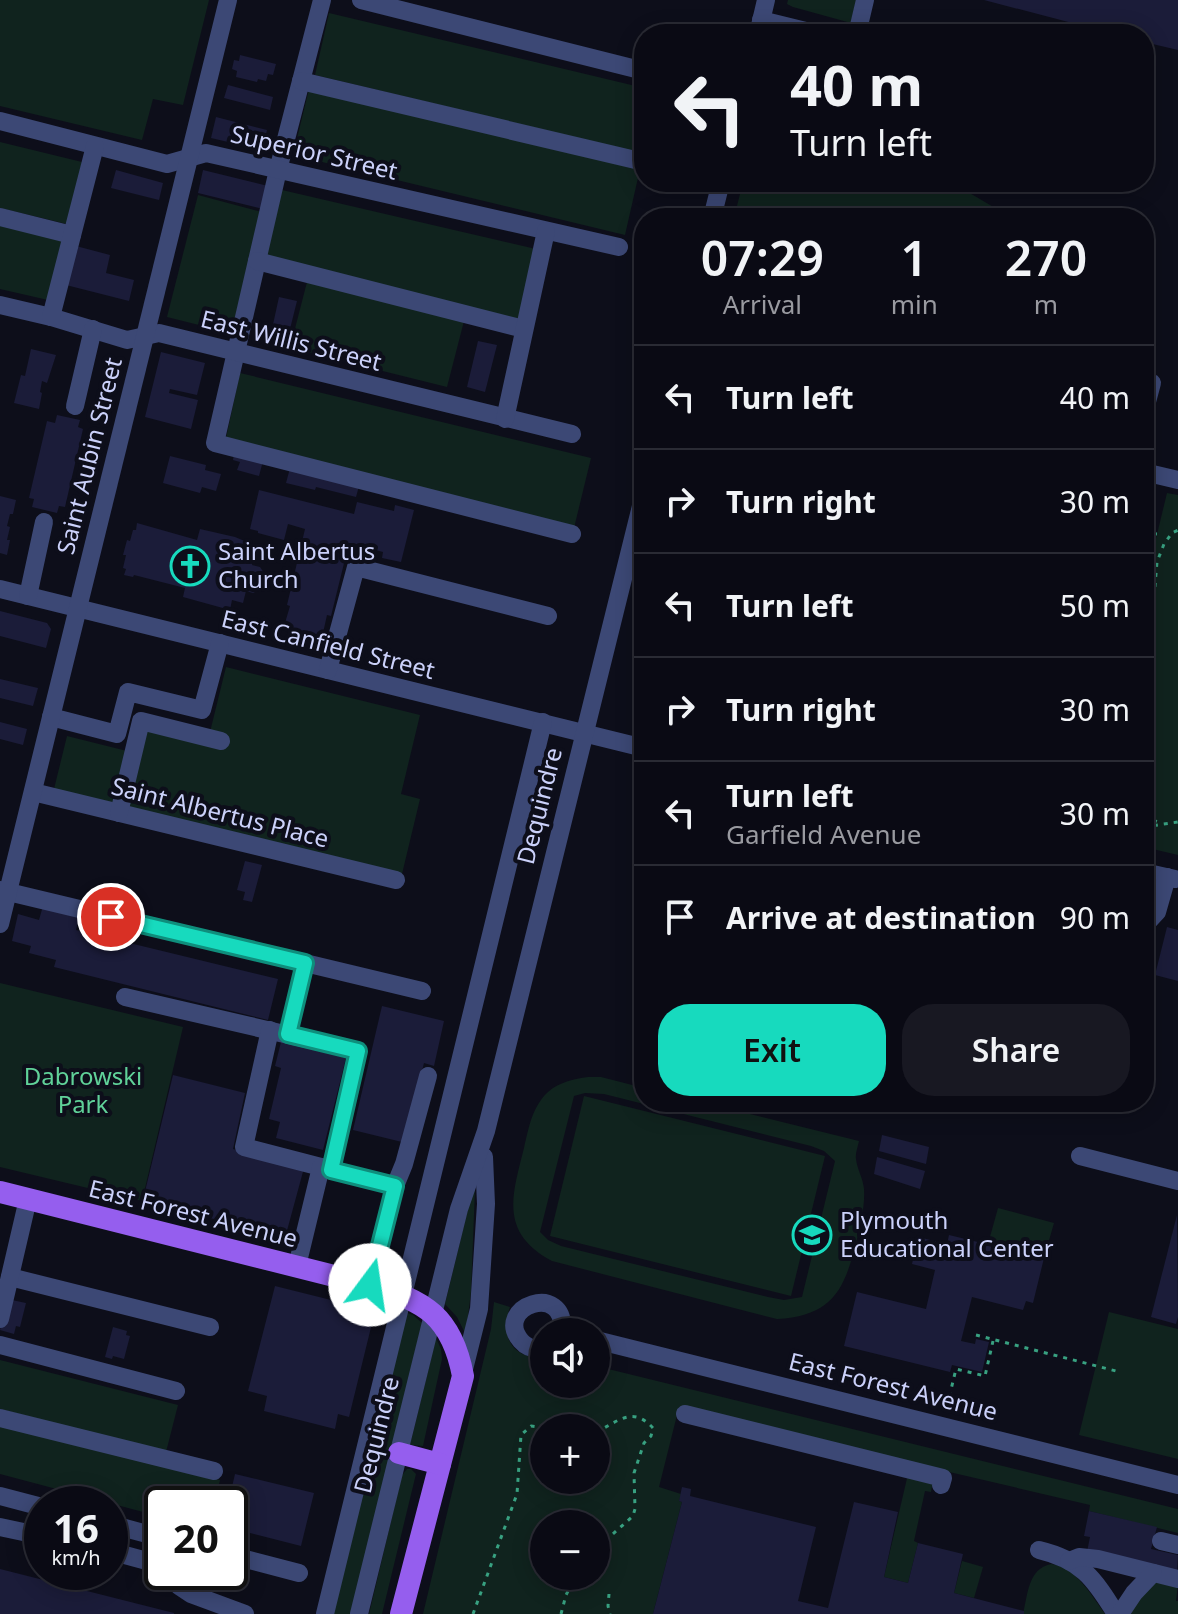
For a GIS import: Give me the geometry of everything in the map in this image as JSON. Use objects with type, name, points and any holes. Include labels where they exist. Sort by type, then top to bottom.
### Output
[{"type":"main road","name":"East Forest Avenue","points":[[0,1192],[402,1295],[434,1314],[451,1337],[463,1376]]},
{"type":"main road","name":"Dequindre","points":[[401,1614],[463,1376]]},
{"type":"main road","points":[[399,1453],[440,1464]]},
{"type":"street","name":"Saint Aubin Street","points":[[0,924],[4,891],[33,792],[228,0]]},
{"type":"street","points":[[322,0],[278,170],[215,443],[572,534]]},
{"type":"street","points":[[361,0],[634,68]]},
{"type":"street","points":[[760,24],[766,0]]},
{"type":"street","points":[[859,24],[865,0]]},
{"type":"street","points":[[301,81],[634,160]]},
{"type":"street","name":"Superior Street","points":[[0,121],[167,164],[206,153],[619,247]]},
{"type":"street","points":[[51,317],[95,146]]},
{"type":"street","points":[[0,217],[72,235]]},
{"type":"street","points":[[505,419],[546,231]]},
{"type":"street","points":[[257,261],[524,329]]},
{"type":"street","name":"East Willis Street","points":[[0,305],[127,340],[159,333],[572,434]]},
{"type":"street","points":[[75,406],[93,329]]},
{"type":"street","points":[[1154,474],[1178,480]]},
{"type":"street","points":[[28,596],[44,522]]},
{"type":"street","name":"Dequindre","points":[[359,1614],[459,1209],[486,1131],[634,535]]},
{"type":"street","points":[[328,670],[356,567],[548,616]]},
{"type":"street","name":"East Canfield Street","points":[[0,589],[634,745]]},
{"type":"street","points":[[51,717],[117,734],[128,692],[202,710],[220,643]]},
{"type":"street","points":[[119,813],[141,721],[221,741]]},
{"type":"street","points":[[325,1614],[543,722]]},
{"type":"street","name":"Saint Albertus Place","points":[[33,792],[396,880]]},
{"type":"street","points":[[1154,915],[1172,878]]},
{"type":"street","points":[[4,891],[422,991]]},
{"type":"street","points":[[305,963],[279,1032],[244,1147],[395,1186]]},
{"type":"street","points":[[125,997],[358,1051],[297,1266]]},
{"type":"street","points":[[370,1285],[428,1076]]},
{"type":"street","name":"Dequindre","points":[[463,1376],[479,1309],[486,1204],[483,1163],[486,1131]]},
{"type":"street","points":[[1080,1156],[1178,1181]]},
{"type":"street","points":[[0,1319],[28,1199]]},
{"type":"street","points":[[10,1277],[210,1327]]},
{"type":"street","points":[[530,1348],[518,1337],[515,1321],[523,1308],[536,1302],[551,1305],[561,1318]]},
{"type":"street","name":"East Forest Avenue","points":[[610,1343],[1178,1485]]},
{"type":"street","points":[[0,1345],[176,1391]]},
{"type":"street","points":[[685,1414],[943,1478],[941,1485]]},
{"type":"street","points":[[0,1418],[214,1471]]},
{"type":"street","points":[[0,1496],[24,1502]]},
{"type":"street","points":[[0,1527],[24,1532]]},
{"type":"street","points":[[1039,1550],[1055,1554],[1085,1571],[1118,1614],[1153,1573]]},
{"type":"street","points":[[1069,1561],[1079,1557],[1098,1559],[1178,1579]]},
{"type":"street","points":[[248,1560],[299,1573]]},
{"type":"street","points":[[185,1590],[245,1614]]},
{"type":"path","points":[[1154,598],[1157,562],[1164,544],[1178,530]]},
{"type":"path","points":[[1154,820],[1162,824]]},
{"type":"path","points":[[1154,825],[1178,822]]},
{"type":"path","points":[[976,1335],[1116,1371]]},
{"type":"path","points":[[947,1406],[956,1369],[985,1376],[994,1340]]},
{"type":"path","points":[[610,1425],[628,1416],[636,1416],[653,1428],[651,1436],[644,1443],[634,1473],[633,1516],[610,1537]]},
{"type":"path","points":[[473,1614],[517,1494],[521,1435],[530,1427]]},
{"type":"path","points":[[561,1614],[569,1590]]},
{"type":"path","points":[[609,1594],[610,1614]]},
{"type":"green space","points":[[0,0],[209,0],[183,105],[153,99],[142,140],[0,106]]},
{"type":"green space","points":[[788,0],[856,0],[851,23],[793,7],[787,4]]},
{"type":"green space","points":[[329,13],[634,86],[634,152],[315,75]]},
{"type":"green space","points":[[309,89],[634,168],[635,192],[625,235],[293,155]]},
{"type":"green space","points":[[0,142],[82,162],[67,224],[0,208]]},
{"type":"green space","points":[[282,190],[536,249],[520,320],[265,261]]},
{"type":"green space","points":[[740,192],[968,192],[995,208],[736,208]]},
{"type":"green space","points":[[198,195],[262,212],[231,333],[167,317]]},
{"type":"green space","points":[[0,221],[63,236],[48,300],[0,289]]},
{"type":"green space","points":[[307,282],[464,321],[447,387],[290,348]]},
{"type":"green space","points":[[240,373],[591,458],[574,528],[226,438]]},
{"type":"green space","points":[[1167,493],[1178,495],[1178,855],[1154,849],[1154,547]]},
{"type":"green space","points":[[226,667],[420,715],[401,794],[420,799],[402,874],[54,789],[67,736],[127,751],[136,714],[210,732]]},
{"type":"green space","name":"Dabrowski Park","points":[[0,983],[183,1027],[142,1201],[0,1167]]},
{"type":"green space","points":[[601,1077],[634,1085],[634,1102],[604,1094],[574,1096],[540,1232],[548,1240],[561,1246],[768,1297],[784,1300],[802,1297],[835,1161],[824,1151],[811,1146],[676,1112],[742,1112],[859,1141],[856,1157],[864,1202],[847,1272],[834,1296],[812,1312],[777,1319],[552,1261],[535,1250],[517,1225],[514,1212],[516,1182],[538,1104],[552,1089],[572,1080]]},
{"type":"green space","points":[[584,1096],[634,1108],[634,1112],[648,1112],[825,1156],[791,1296],[550,1236]]},
{"type":"green space","points":[[473,1188],[471,1292],[466,1332],[445,1304]]},
{"type":"green space","points":[[998,1208],[1054,1223],[1044,1258],[988,1244]]},
{"type":"green space","points":[[494,1302],[510,1307],[506,1327],[511,1344],[530,1356],[530,1398],[610,1398],[610,1369],[1178,1509],[1178,1533],[1089,1511],[1090,1505],[931,1470],[679,1407],[659,1487],[681,1494],[679,1501],[682,1502],[653,1614],[423,1614],[491,1329]]},
{"type":"green space","points":[[402,1311],[422,1323],[352,1614],[330,1614]]},
{"type":"green space","points":[[1109,1312],[1178,1329],[1178,1459],[1079,1435]]},
{"type":"green space","points":[[436,1338],[442,1359],[423,1446],[410,1445]]},
{"type":"green space","points":[[0,1360],[178,1405],[166,1452],[0,1409]]},
{"type":"green space","points":[[0,1422],[220,1480],[218,1486],[144,1486],[144,1512],[128,1508],[128,1486],[45,1486],[0,1474]]},
{"type":"green space","points":[[407,1469],[416,1474],[382,1614],[369,1614],[402,1475]]},
{"type":"green space","points":[[908,1474],[933,1480],[931,1492],[925,1491],[914,1541],[918,1543],[908,1583],[884,1577]]},
{"type":"green space","points":[[962,1561],[983,1567],[974,1598],[954,1593]]},
{"type":"green space","points":[[1051,1564],[1075,1576],[1105,1614],[1023,1614],[1033,1577]]},
{"type":"green space","points":[[1157,1582],[1178,1585],[1178,1614],[1131,1614],[1141,1595]]},
{"type":"building","points":[[984,0],[1178,0],[1178,50],[1154,44],[1154,24],[1076,24]]},
{"type":"building","points":[[240,55],[276,64],[273,75],[268,74],[266,81],[258,79],[257,82],[236,77],[237,71],[232,69],[234,60],[239,61]]},
{"type":"building","points":[[228,85],[273,97],[270,110],[224,98]]},
{"type":"building","points":[[216,117],[267,130],[262,150],[211,138]]},
{"type":"building","points":[[116,170],[163,183],[159,200],[111,188]]},
{"type":"building","points":[[203,170],[268,186],[263,209],[198,193]]},
{"type":"building","points":[[76,246],[110,255],[106,273],[134,280],[129,301],[66,285]]},
{"type":"building","points":[[279,297],[297,301],[290,329],[283,327],[282,332],[272,329]]},
{"type":"building","points":[[478,341],[497,345],[485,392],[467,387]]},
{"type":"building","points":[[31,349],[56,355],[47,383],[42,381],[39,409],[14,403]]},
{"type":"building","points":[[161,352],[205,363],[197,395],[170,389],[169,393],[198,400],[191,429],[145,417]]},
{"type":"building","points":[[57,415],[80,420],[78,427],[83,429],[65,507],[59,506],[57,513],[32,507],[34,499],[29,498],[47,421],[55,423]]},
{"type":"building","points":[[234,453],[263,461],[259,476],[237,470],[240,462],[233,460]]},
{"type":"building","points":[[170,456],[206,465],[205,470],[221,474],[216,491],[202,487],[200,493],[163,483]]},
{"type":"building","points":[[290,468],[359,486],[356,497],[286,483]]},
{"type":"building","points":[[259,490],[354,514],[357,502],[394,511],[395,505],[414,510],[401,562],[382,558],[383,552],[349,543],[331,616],[327,615],[319,638],[286,629],[288,624],[285,623],[305,529],[288,524],[284,540],[250,529]]},
{"type":"building","points":[[0,496],[16,500],[7,526],[10,527],[7,540],[10,540],[7,555],[0,553]]},
{"type":"building","name":"Saint Albertus Church","points":[[137,523],[197,540],[200,529],[247,542],[245,551],[255,554],[252,565],[260,567],[264,573],[259,590],[253,593],[246,591],[243,603],[232,600],[230,610],[183,597],[185,588],[124,575],[126,555],[123,555]]},
{"type":"building","points":[[0,611],[47,623],[51,629],[46,648],[0,636]]},
{"type":"building","points":[[0,679],[38,688],[33,706],[0,698]]},
{"type":"building","points":[[0,722],[27,729],[23,745],[0,739]]},
{"type":"building","points":[[245,861],[262,865],[252,902],[243,900],[245,892],[237,890]]},
{"type":"building","points":[[43,906],[80,915],[76,930],[278,979],[268,1020],[54,967],[56,960],[29,953],[31,946],[12,941],[18,914],[39,920]]},
{"type":"building","points":[[1167,927],[1178,930],[1178,981],[1155,975]]},
{"type":"building","points":[[382,1006],[444,1021],[434,1066],[424,1063],[402,1142],[353,1130]]},
{"type":"building","points":[[281,1042],[346,1058],[323,1150],[276,1138],[280,1122],[269,1119],[281,1068],[275,1066]]},
{"type":"building","points":[[173,1075],[245,1093],[233,1149],[304,1168],[285,1238],[143,1200]]},
{"type":"building","points":[[882,1135],[929,1147],[926,1164],[879,1151]]},
{"type":"building","points":[[877,1157],[925,1171],[920,1189],[874,1174]]},
{"type":"building","points":[[1177,1215],[1178,1317],[1176,1324],[1151,1317]]},
{"type":"building","name":"Plymouth Educational Center","points":[[949,1235],[1044,1258],[1033,1303],[1026,1301],[1023,1310],[972,1297],[961,1341],[975,1344],[976,1339],[989,1342],[982,1372],[952,1365],[950,1372],[844,1346],[857,1292],[926,1309],[935,1270],[912,1264],[918,1237],[947,1244]]},
{"type":"building","points":[[275,1286],[375,1311],[349,1417],[338,1414],[335,1429],[264,1411],[267,1396],[248,1391]]},
{"type":"building","points":[[7,1299],[26,1303],[20,1327],[16,1326],[14,1334],[0,1330]]},
{"type":"building","points":[[113,1327],[127,1331],[126,1335],[130,1336],[124,1359],[105,1357]]},
{"type":"building","points":[[235,1474],[314,1493],[301,1546],[248,1533],[248,1486],[232,1486]]},
{"type":"building","points":[[682,1487],[691,1489],[690,1496],[816,1527],[798,1601],[828,1608],[854,1502],[898,1512],[884,1577],[908,1583],[918,1543],[963,1554],[954,1593],[1024,1611],[1024,1614],[653,1614],[682,1502],[679,1501]]},
{"type":"building","points":[[1089,1511],[1157,1527],[1151,1549],[1178,1555],[1177,1574],[1087,1552],[1090,1537],[1084,1536]]},
{"type":"building","points":[[0,1569],[24,1575],[24,1590],[83,1590],[174,1613],[174,1614],[0,1614]]},
{"type":"place","name":"Saint Albertus Church","points":[[190,566]]},
{"type":"place","name":"Plymouth Educational Center","points":[[812,1235]]},
{"type":"route","points":[[111,917],[305,963],[288,1034],[358,1051],[331,1170],[395,1186],[370,1285]]}]
